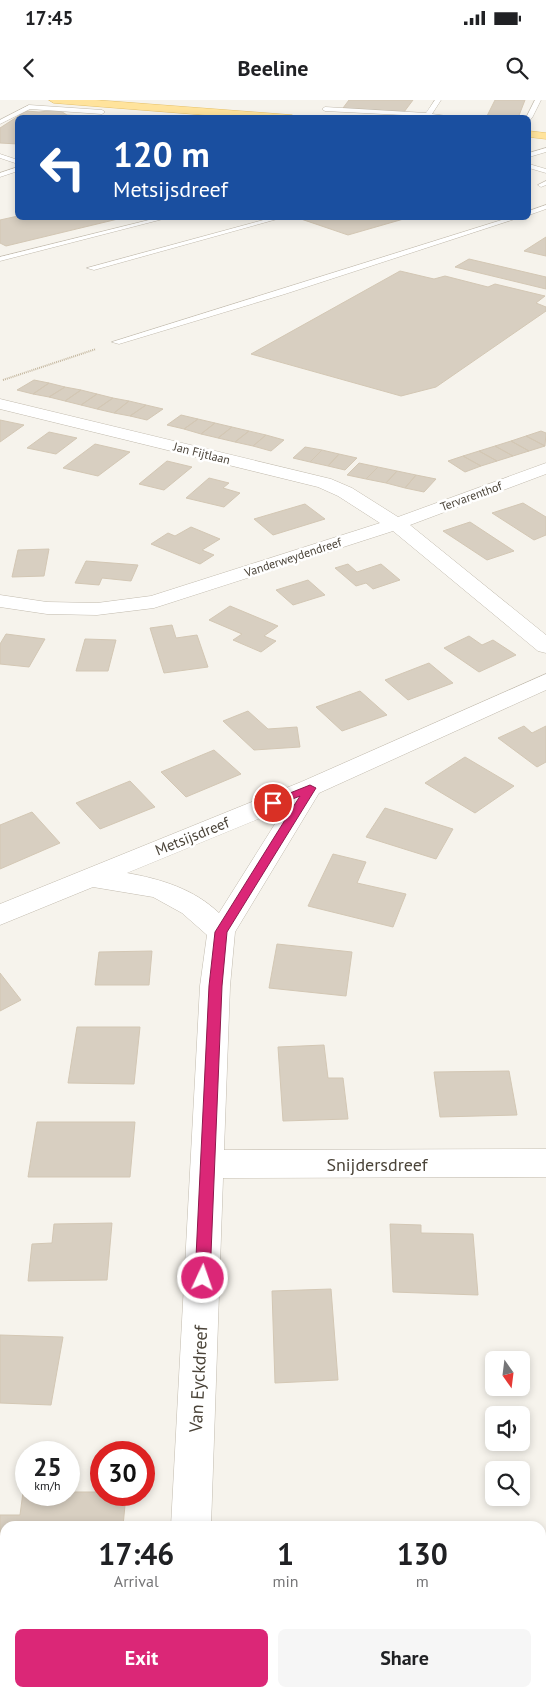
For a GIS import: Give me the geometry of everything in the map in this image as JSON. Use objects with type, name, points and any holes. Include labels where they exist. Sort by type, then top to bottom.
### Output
[{"type":"main road","points":[[54,100],[254,115]]},
{"type":"main road","points":[[531,134],[546,136]]},
{"type":"street","name":"Jan Fijtlaan","points":[[0,404],[324,483],[345,492],[396,524]]},
{"type":"street","name":"Tervarenthof","points":[[396,524],[546,468]]},
{"type":"street","name":"Vanderweydendreef","points":[[0,601],[47,608],[97,609],[154,602],[396,524]]},
{"type":"street","points":[[396,524],[546,646]]},
{"type":"street","name":"Metsijsdreef","points":[[0,915],[310,788],[546,681]]},
{"type":"street","name":"Van Eyckdreef","points":[[191,1521],[216,986],[221,932],[310,788]]},
{"type":"street","points":[[89,878],[133,883],[178,896],[196,906],[221,932]]},
{"type":"street","name":"Snijdersdreef","points":[[208,1164],[546,1163]]},
{"type":"lane","points":[[332,100],[323,111],[428,115],[438,100]]},
{"type":"lane","points":[[530,115],[538,100]]},
{"type":"lane","points":[[98,115],[115,104]]},
{"type":"lane","points":[[0,122],[29,107],[102,112]]},
{"type":"lane","points":[[531,147],[546,149]]},
{"type":"lane","points":[[531,154],[546,149]]},
{"type":"lane","points":[[0,156],[15,161]]},
{"type":"lane","points":[[531,166],[544,169]]},
{"type":"lane","points":[[0,175],[15,169]]},
{"type":"lane","points":[[531,172],[544,169]]},
{"type":"lane","points":[[531,212],[546,207]]},
{"type":"lane","points":[[0,259],[154,220]]},
{"type":"lane","points":[[91,268],[270,220]]},
{"type":"lane","points":[[116,342],[282,292],[508,220]]},
{"type":"path","points":[[0,381],[116,342]]},
{"type":"building","points":[[349,100],[413,100],[404,112],[343,108]]},
{"type":"building","points":[[495,100],[525,100],[519,115],[488,115]]},
{"type":"building","points":[[59,110],[67,115],[20,115],[26,111]]},
{"type":"building","points":[[15,118],[15,144],[0,143],[0,128]]},
{"type":"building","points":[[15,217],[15,220],[114,220],[6,246],[0,243],[0,220]]},
{"type":"building","points":[[304,220],[400,220],[348,235]]},
{"type":"building","points":[[546,237],[546,256],[524,251]]},
{"type":"building","points":[[469,259],[546,277],[546,289],[455,267]]},
{"type":"building","points":[[400,271],[434,279],[445,276],[488,287],[495,284],[545,296],[536,303],[546,307],[546,311],[436,387],[401,396],[251,354]]},
{"type":"building","points":[[34,380],[49,383],[33,394],[17,390]]},
{"type":"building","points":[[49,383],[65,387],[49,397],[33,394]]},
{"type":"building","points":[[65,387],[81,390],[65,401],[49,397]]},
{"type":"building","points":[[81,390],[97,394],[81,405],[65,401]]},
{"type":"building","points":[[97,394],[113,398],[97,409],[81,405]]},
{"type":"building","points":[[113,398],[129,401],[114,413],[97,409]]},
{"type":"building","points":[[129,401],[146,405],[130,416],[114,413]]},
{"type":"building","points":[[146,405],[163,409],[147,420],[130,416]]},
{"type":"building","points":[[181,415],[198,419],[184,429],[167,425]]},
{"type":"building","points":[[198,419],[215,423],[201,434],[184,429]]},
{"type":"building","points":[[0,420],[24,425],[0,442]]},
{"type":"building","points":[[215,423],[232,427],[218,438],[201,434]]},
{"type":"building","points":[[232,427],[249,431],[235,442],[218,438]]},
{"type":"building","points":[[249,431],[266,435],[253,446],[235,442]]},
{"type":"building","points":[[541,431],[546,433],[545,446],[526,436]]},
{"type":"building","points":[[49,432],[77,438],[56,454],[27,448]]},
{"type":"building","points":[[266,435],[284,440],[271,451],[253,446]]},
{"type":"building","points":[[526,436],[545,446],[529,451],[511,441]]},
{"type":"building","points":[[511,441],[529,451],[513,456],[495,446]]},
{"type":"building","points":[[95,444],[130,452],[98,476],[63,468]]},
{"type":"building","points":[[495,446],[513,456],[497,461],[479,451]]},
{"type":"building","points":[[305,447],[322,450],[310,462],[293,458]]},
{"type":"building","points":[[322,450],[339,454],[328,466],[310,462]]},
{"type":"building","points":[[479,451],[497,461],[481,466],[463,456]]},
{"type":"building","points":[[339,454],[357,458],[345,470],[328,466]]},
{"type":"building","points":[[463,456],[481,466],[465,472],[448,461]]},
{"type":"building","points":[[167,461],[192,467],[164,490],[139,484]]},
{"type":"building","points":[[359,463],[378,467],[366,479],[347,475]]},
{"type":"building","points":[[378,467],[397,471],[386,483],[366,479]]},
{"type":"building","points":[[397,471],[416,475],[405,488],[386,483]]},
{"type":"building","points":[[416,475],[436,479],[424,492],[405,488]]},
{"type":"building","points":[[209,478],[229,483],[223,488],[240,493],[224,507],[186,498]]},
{"type":"building","points":[[523,503],[546,517],[546,535],[534,540],[492,513]]},
{"type":"building","points":[[305,504],[325,519],[273,535],[254,519]]},
{"type":"building","points":[[470,522],[514,551],[487,560],[443,531]]},
{"type":"building","points":[[191,527],[220,539],[202,550],[214,555],[200,564],[151,544],[168,533],[175,536]]},
{"type":"building","points":[[49,549],[44,576],[12,577],[18,550]]},
{"type":"building","points":[[86,561],[138,565],[131,581],[102,578],[99,585],[75,583]]},
{"type":"building","points":[[348,564],[357,572],[381,564],[400,580],[373,589],[366,583],[356,586],[335,568]]},
{"type":"building","points":[[308,580],[325,595],[293,605],[276,590]]},
{"type":"building","points":[[230,606],[278,626],[264,636],[276,641],[261,652],[233,640],[242,634],[209,620]]},
{"type":"building","points":[[172,625],[176,638],[197,635],[208,667],[164,673],[150,628]]},
{"type":"building","points":[[6,634],[45,639],[29,667],[0,664],[0,644]]},
{"type":"building","points":[[469,636],[482,645],[493,640],[516,655],[479,672],[444,648]]},
{"type":"building","points":[[85,639],[116,640],[108,671],[76,671]]},
{"type":"building","points":[[429,663],[453,683],[408,700],[385,680]]},
{"type":"building","points":[[360,691],[387,715],[342,731],[316,707]]},
{"type":"building","points":[[248,711],[268,729],[297,727],[300,747],[254,750],[223,721]]},
{"type":"building","points":[[524,726],[532,733],[546,726],[546,762],[537,767],[498,738]]},
{"type":"building","points":[[214,750],[241,774],[186,797],[161,772]]},
{"type":"building","points":[[465,757],[514,786],[475,813],[425,783]]},
{"type":"building","points":[[130,781],[155,807],[100,829],[76,803]]},
{"type":"building","points":[[385,808],[453,829],[436,859],[366,837]]},
{"type":"building","points":[[32,812],[60,843],[0,869],[0,825]]},
{"type":"building","points":[[333,854],[366,862],[357,883],[406,894],[393,927],[308,906]]},
{"type":"building","points":[[277,944],[352,952],[346,996],[269,988]]},
{"type":"building","points":[[152,951],[149,985],[95,985],[99,952]]},
{"type":"building","points":[[0,973],[21,1000],[0,1011]]},
{"type":"building","points":[[77,1027],[140,1027],[134,1084],[68,1083]]},
{"type":"building","points":[[324,1045],[328,1078],[343,1078],[348,1119],[283,1121],[278,1047]]},
{"type":"building","points":[[509,1071],[517,1115],[440,1117],[434,1072]]},
{"type":"building","points":[[37,1122],[135,1122],[130,1177],[28,1177]]},
{"type":"building","points":[[112,1223],[107,1280],[28,1281],[32,1244],[52,1243],[54,1224]]},
{"type":"building","points":[[390,1224],[421,1225],[421,1233],[473,1234],[478,1295],[393,1292]]},
{"type":"building","points":[[331,1289],[338,1380],[275,1383],[272,1291]]},
{"type":"building","points":[[0,1335],[63,1337],[51,1405],[0,1403]]},
{"type":"building","points":[[80,1492],[90,1492],[90,1506],[125,1506],[123,1521],[0,1521],[0,1515],[20,1515],[21,1506],[80,1506]]},
{"type":"route","points":[[203,1278],[216,986],[221,932],[237,903],[310,788],[273,803]]}]
